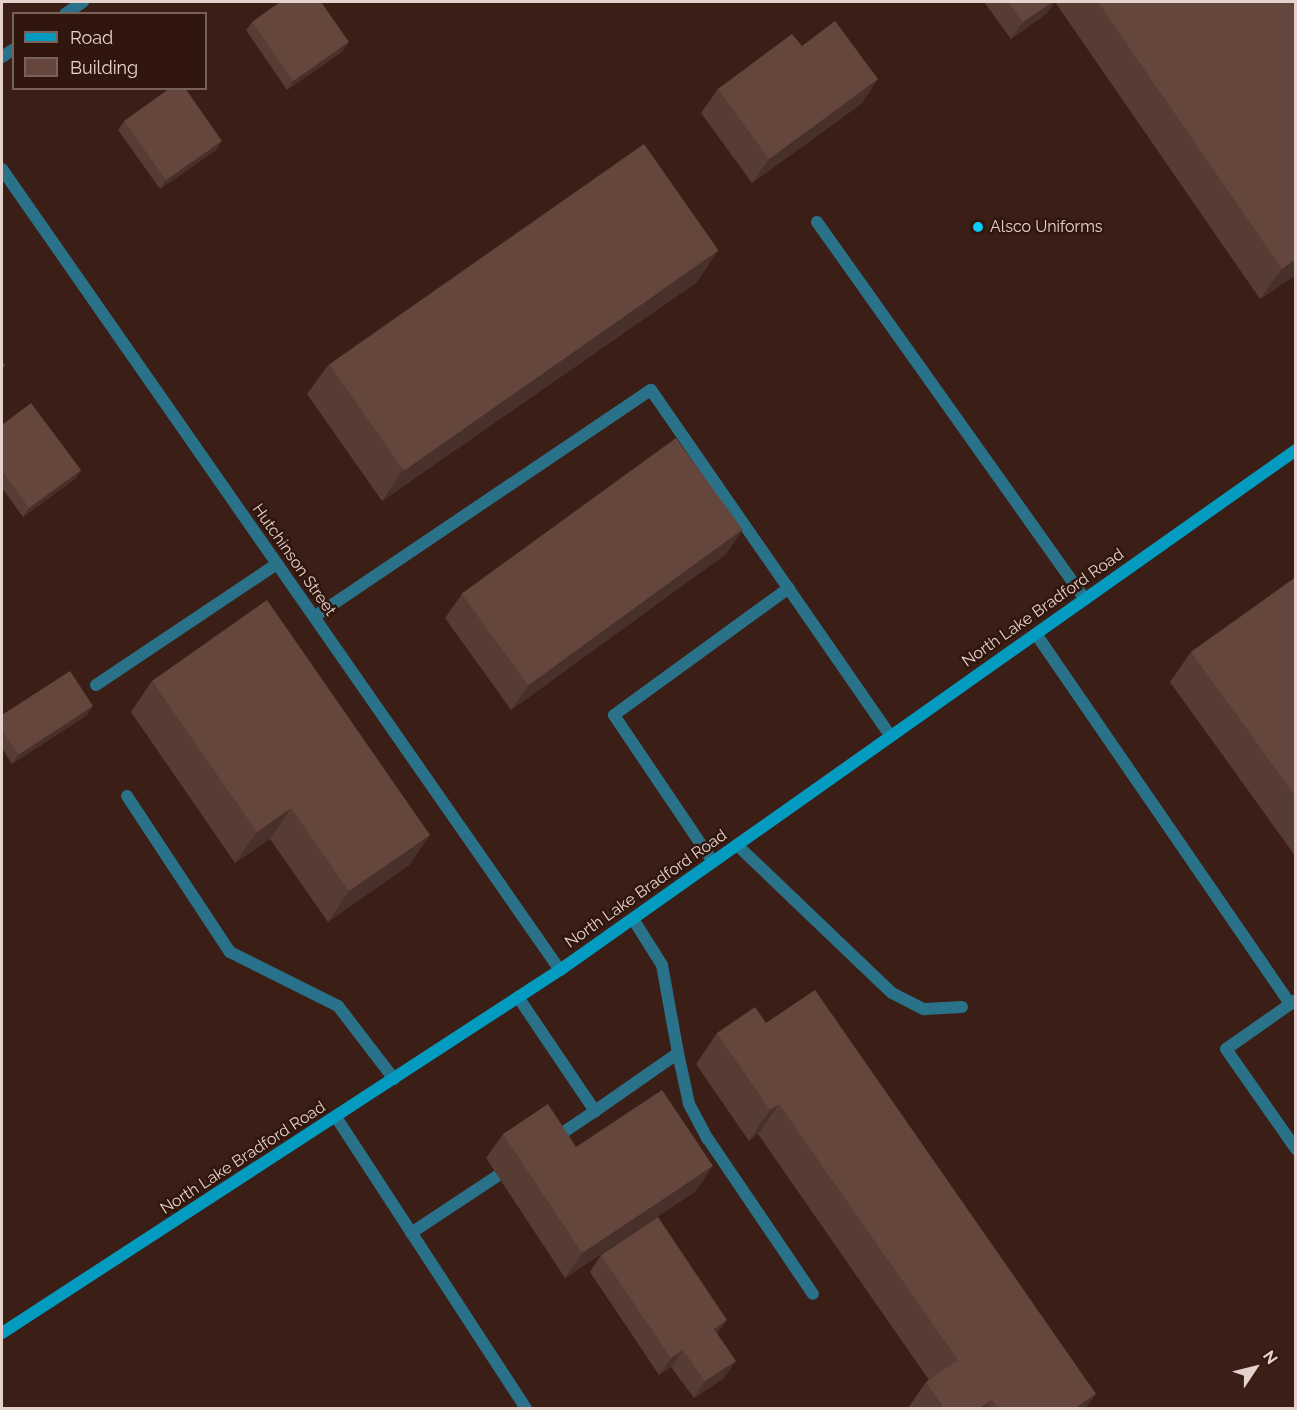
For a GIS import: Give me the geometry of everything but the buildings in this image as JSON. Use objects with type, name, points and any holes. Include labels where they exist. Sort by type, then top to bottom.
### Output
[{"type":"main road","name":"North Lake Bradford Road","points":[[2,1333],[560,970],[1296,450]]},
{"type":"street","points":[[68,12],[83,2]]},
{"type":"street","name":"Hutchinson Street","points":[[2,169],[560,970]]},
{"type":"street","points":[[817,222],[1085,599]]},
{"type":"street","points":[[314,617],[651,390],[891,736]]},
{"type":"street","points":[[96,685],[277,564]]},
{"type":"street","points":[[713,862],[614,715],[789,588]]},
{"type":"street","points":[[1036,634],[1293,1002],[1226,1049],[1296,1149]]},
{"type":"street","points":[[127,796],[230,952],[338,1006],[394,1079]]},
{"type":"street","points":[[737,845],[892,993],[924,1009],[962,1007]]},
{"type":"street","points":[[633,919],[662,965],[689,1104],[708,1139],[813,1294]]},
{"type":"street","points":[[518,997],[595,1111]]},
{"type":"street","points":[[541,1147],[678,1053]]},
{"type":"street","points":[[336,1117],[526,1408]]},
{"type":"street","points":[[411,1233],[497,1176]]},
{"type":"place","name":"Alsco Uniforms","points":[[978,227]]}]
